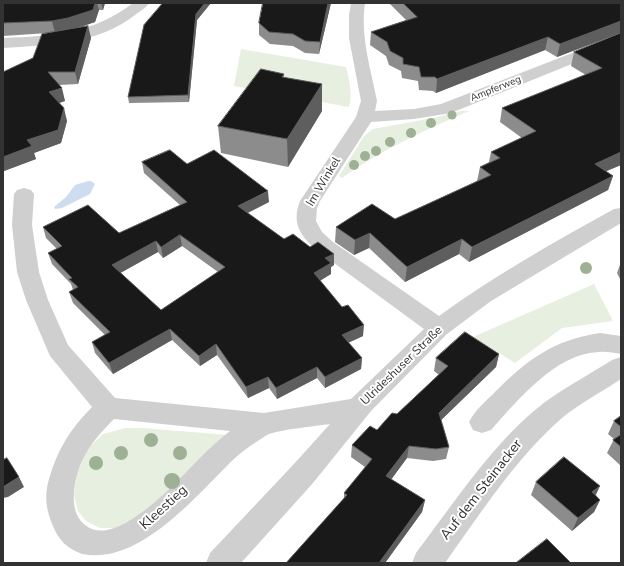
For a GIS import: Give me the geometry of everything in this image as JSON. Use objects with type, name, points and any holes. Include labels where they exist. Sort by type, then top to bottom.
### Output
[{"type":"street","points":[[3,43],[51,40],[82,35],[122,19],[142,3]]},
{"type":"street","name":"Im Winkel","points":[[358,3],[356,15],[357,38],[369,100],[365,117],[310,201],[306,212],[307,224],[314,236],[326,247],[438,328]]},
{"type":"street","name":"Ampferweg","points":[[365,117],[407,115],[445,109],[621,39]]},
{"type":"street","points":[[24,194],[22,225],[24,249],[28,272],[37,300],[58,350],[108,408]]},
{"type":"street","name":"Ulrideshuser Straße","points":[[221,563],[302,474],[359,408],[438,328],[483,295],[581,236],[621,214]]},
{"type":"street","points":[[482,422],[528,375],[556,356],[568,350],[592,343],[621,345]]},
{"type":"street","name":"Auf dem Steinacker","points":[[426,563],[499,466],[527,434],[554,410],[621,367]]},
{"type":"street","name":"Kleestieg","points":[[264,424],[227,448],[159,517],[141,530],[121,540],[105,544],[88,544],[72,535],[65,521],[60,505],[65,472],[76,446],[88,429],[108,408],[264,424],[359,408]]},
{"type":"shaded area","points":[[241,49],[346,67],[351,92],[349,107],[234,86]]},
{"type":"shaded area","points":[[460,111],[469,111],[420,133],[372,158],[342,178],[339,176],[364,136],[373,129],[433,118]]},
{"type":"shaded area","points":[[594,284],[613,321],[562,328],[515,363],[473,337]]},
{"type":"shaded area","points":[[125,428],[229,435],[152,513],[117,528],[100,528],[86,521],[78,511],[74,496],[76,475],[87,449],[103,434]]},
{"type":"water","points":[[88,181],[95,184],[90,194],[62,208],[55,209],[54,207],[66,197],[75,185]]},
{"type":"building","points":[[3,3],[95,3],[93,10],[68,18],[52,21],[3,23]]},
{"type":"building","points":[[163,3],[205,3],[196,14],[188,95],[128,97],[144,25]]},
{"type":"building","points":[[263,3],[328,3],[320,42],[305,41],[293,34],[269,32],[259,23]]},
{"type":"building","points":[[403,3],[621,3],[621,21],[560,44],[548,37],[437,79],[435,77],[421,77],[419,67],[403,64],[403,58],[390,51],[387,42],[371,32],[417,17]]},
{"type":"building","points":[[88,26],[75,72],[48,72],[62,88],[49,92],[64,108],[58,130],[27,140],[32,146],[3,157],[3,72],[33,58],[42,34]]},
{"type":"building","points":[[621,33],[621,152],[595,164],[613,176],[472,247],[462,239],[407,267],[370,233],[355,240],[336,227],[372,204],[395,219],[491,175],[480,167],[500,158],[491,152],[536,131],[502,108],[602,68],[574,52]]},
{"type":"building","points":[[261,69],[284,74],[282,77],[322,84],[287,139],[218,126]]},
{"type":"building","points":[[170,150],[187,164],[214,150],[268,191],[238,206],[284,239],[293,234],[310,247],[318,242],[334,254],[325,258],[331,263],[314,273],[342,307],[348,305],[364,325],[342,335],[362,358],[325,377],[317,367],[276,388],[268,377],[246,387],[216,344],[199,356],[170,329],[109,363],[92,342],[110,332],[69,292],[78,287],[69,279],[72,278],[48,253],[62,246],[43,227],[88,205],[119,233],[187,202],[142,162]],"holes":[[[180,235],[225,267],[161,310],[112,265],[156,241],[161,247]]]},
{"type":"building","points":[[465,332],[499,354],[439,413],[449,447],[436,449],[409,446],[386,476],[425,500],[379,563],[286,563],[347,495],[344,493],[372,459],[352,445],[370,426],[377,430],[392,413],[397,414],[448,366],[436,358]]},
{"type":"building","points":[[621,416],[621,427],[614,421]]},
{"type":"building","points":[[621,435],[621,447],[613,440]]},
{"type":"building","points":[[564,457],[600,486],[592,492],[600,500],[578,518],[536,482]]},
{"type":"building","points":[[7,458],[19,477],[3,487],[3,460]]},
{"type":"building","points":[[547,539],[571,563],[516,563]]}]
